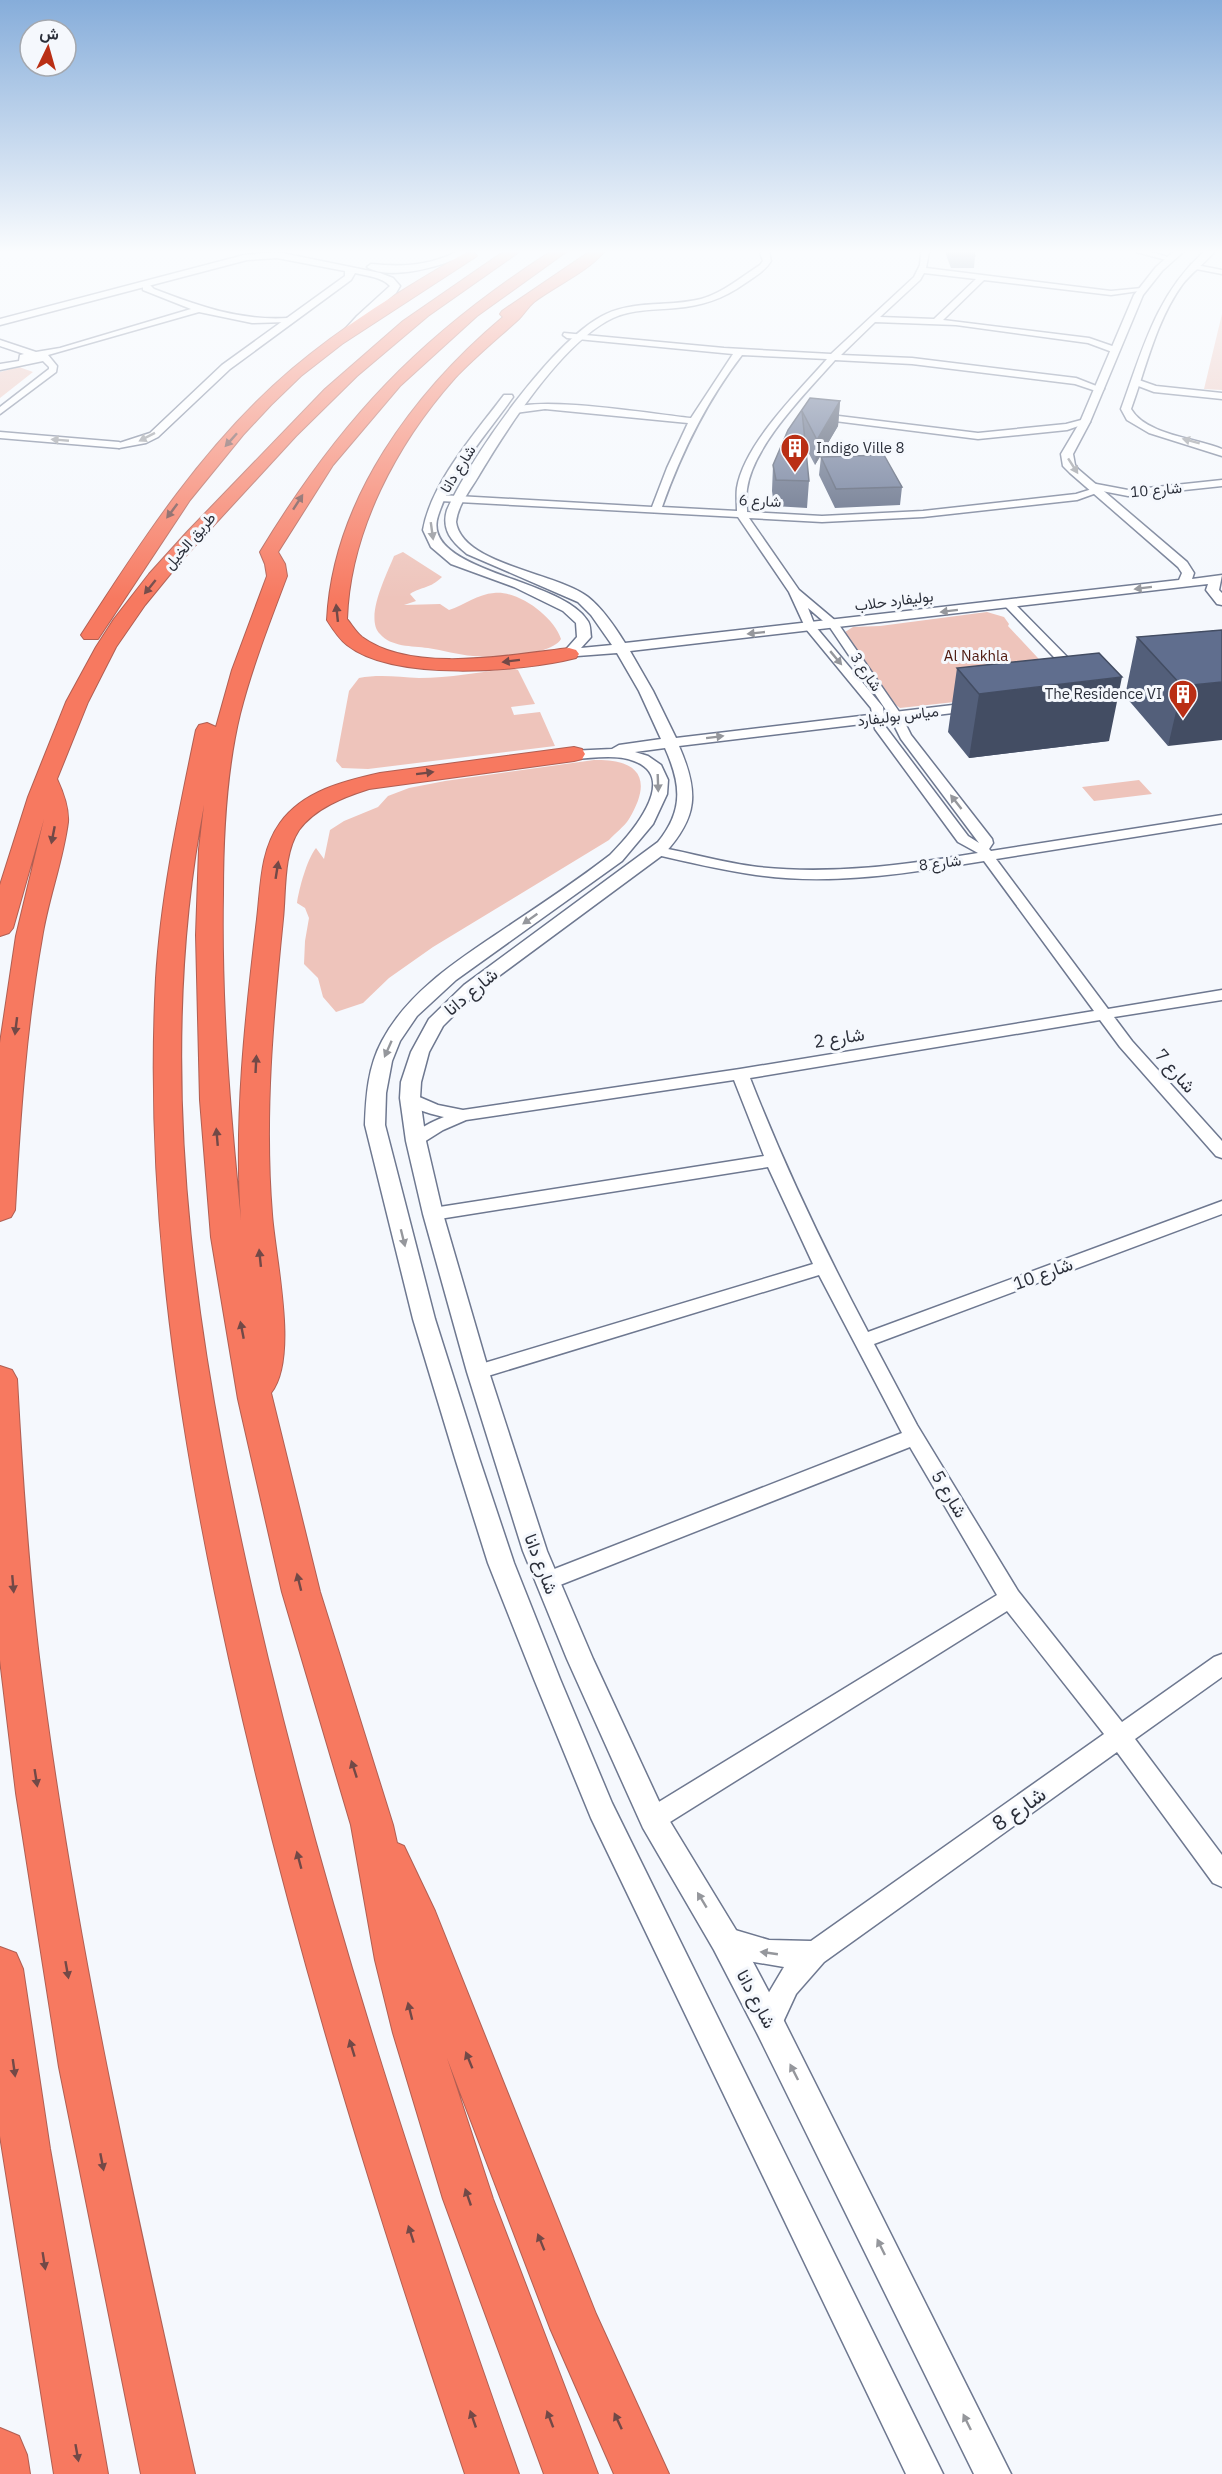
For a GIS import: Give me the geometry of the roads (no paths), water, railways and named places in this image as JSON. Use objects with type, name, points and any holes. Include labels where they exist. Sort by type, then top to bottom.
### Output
[{"type":"highway","points":[[73,711],[68,692],[74,664],[147,547],[208,465],[280,389],[304,367]]},
{"type":"highway","name":"طريق الخيل","points":[[0,928],[46,778],[73,711],[92,672],[126,618],[198,531],[299,423],[358,367]]},
{"type":"highway","points":[[407,367],[348,432],[303,494],[269,552],[275,564],[277,576],[242,670],[226,733],[214,808],[209,891],[211,1039],[219,1166],[237,1304],[255,1399],[301,1592],[372,1825],[397,1960],[439,2109],[468,2199],[571,2474]]},
{"type":"highway","points":[[458,367],[416,418],[385,464],[368,497],[355,529],[338,596],[337,620],[345,633],[368,649],[391,657],[418,662],[471,665],[569,654]]},
{"type":"highway","points":[[348,432],[392,408]]},
{"type":"highway","points":[[270,599],[243,621],[233,637],[195,779],[177,891],[169,999],[168,1119],[176,1253],[184,1326],[217,1517],[244,1644],[322,1948],[376,2129],[492,2474]]},
{"type":"highway","points":[[255,1399],[264,1366],[267,1334],[254,1175],[256,1065],[268,932],[284,837],[295,820],[313,805],[337,792],[365,783],[574,754]]},
{"type":"highway","points":[[0,1210],[7,1100],[21,986],[37,898],[54,833],[54,799],[46,778]]},
{"type":"highway","points":[[0,1379],[5,1491],[15,1611],[30,1737],[51,1878],[80,2048],[116,2232],[168,2474]]},
{"type":"highway","points":[[372,1825],[419,1926],[576,2328],[642,2474]]},
{"type":"highway","points":[[0,1968],[26,2149],[81,2474]]},
{"type":"highway","points":[[0,2455],[3,2474]]},
{"type":"street","points":[[0,411],[54,367]]},
{"type":"street","points":[[0,435],[118,445],[142,441],[154,435],[209,381],[226,367]]},
{"type":"street","name":"شارع دانا","points":[[550,367],[518,399],[450,499],[430,523],[430,534],[435,544],[446,555],[461,564],[536,591],[575,613],[584,623],[586,634],[581,644],[569,654]]},
{"type":"street","points":[[656,510],[676,457],[708,396],[729,367]]},
{"type":"street","points":[[742,515],[742,488],[746,472],[761,444],[824,367]]},
{"type":"street","points":[[965,367],[1076,381],[1099,389]]},
{"type":"street","points":[[1108,367],[1085,422],[1067,454],[1067,460],[1074,471],[1187,569],[1188,578],[1184,584]]},
{"type":"street","points":[[1142,367],[1126,409],[1127,414],[1139,424],[1222,453]]},
{"type":"street","points":[[1076,381],[1104,376]]},
{"type":"street","points":[[1136,382],[1162,390],[1222,396]]},
{"type":"street","points":[[1131,394],[1162,390]]},
{"type":"street","points":[[518,399],[545,406],[695,421]]},
{"type":"street","points":[[518,399],[545,406]]},
{"type":"street","points":[[785,412],[797,414]]},
{"type":"street","points":[[808,415],[964,435],[1022,432],[1067,427],[1085,422]]},
{"type":"street","points":[[1022,432],[1056,433],[1075,439]]},
{"type":"street","name":"شارع 10","points":[[1094,488],[1128,493],[1222,483]]},
{"type":"street","name":"شارع 6","points":[[1077,497],[1094,488]]},
{"type":"street","name":"شارع 6","points":[[450,499],[822,519],[882,517],[1077,497],[1111,503]]},
{"type":"street","name":"شارع دانا","points":[[450,499],[450,522],[453,533],[461,544],[486,559],[548,581],[582,598],[598,612],[622,648],[648,697],[684,778],[686,799],[681,820],[658,851],[453,1004],[435,1023],[420,1052],[410,1098],[416,1141],[433,1214],[478,1372],[535,1551],[580,1659],[653,1819],[725,1940],[770,2024],[993,2474]]},
{"type":"street","name":"شارع 3","points":[[742,515],[754,536],[795,592],[810,627],[877,707],[877,718],[882,730],[966,842],[984,853],[1102,1013]]},
{"type":"street","name":"بوليفارد حلاب","points":[[569,654],[1220,580]]},
{"type":"street","points":[[1220,580],[1212,590],[1222,601]]},
{"type":"street","name":"شارع 3","points":[[795,592],[834,624],[896,716],[905,736],[985,839],[984,853]]},
{"type":"street","points":[[1010,604],[1087,684]]},
{"type":"street","name":"شارع دانا","points":[[569,654],[591,656],[610,662],[622,671],[635,690],[648,697]]},
{"type":"street","name":"مياس بوليفارد","points":[[574,754],[988,705]]},
{"type":"street","name":"شارع دانا","points":[[574,754],[626,754],[642,759],[653,766],[658,774],[659,783],[657,802],[649,820],[636,838],[616,858],[450,976],[407,1016],[391,1041],[380,1068],[375,1096],[375,1125],[424,1319],[501,1563],[543,1668],[601,1809],[924,2474]]},
{"type":"street","name":"شارع 8","points":[[658,851],[748,870],[813,874],[872,871],[1222,819]]},
{"type":"street","name":"شارع 2","points":[[416,1141],[437,1126],[463,1115],[740,1074],[1222,995]]},
{"type":"street","name":"شارع 7","points":[[1102,1013],[1140,1061],[1222,1152]]},
{"type":"street","name":"شارع 5","points":[[740,1074],[774,1160],[824,1267],[914,1437],[1010,1598],[1120,1737],[1222,1875]]},
{"type":"street","name":"شارع 2","points":[[410,1098],[434,1109],[463,1115]]},
{"type":"street","points":[[433,1214],[774,1160]]},
{"type":"street","name":"شارع 10","points":[[863,1341],[1222,1207]]},
{"type":"street","points":[[478,1372],[824,1267]]},
{"type":"street","points":[[547,1581],[914,1437]]},
{"type":"street","points":[[653,1819],[1010,1598]]},
{"type":"street","name":"شارع 8","points":[[770,2024],[776,2003],[786,1984],[799,1967],[815,1953],[1222,1664]]},
{"type":"street","points":[[725,1940],[746,1949],[769,1954],[815,1953]]},
{"type":"place","name":"Indigo Ville 8","points":[[795,474]]},
{"type":"place","name":"The Residence VI","points":[[1183,720]]},
{"type":"park label","name":"Al Nakhla","points":[[976,656]]}]
